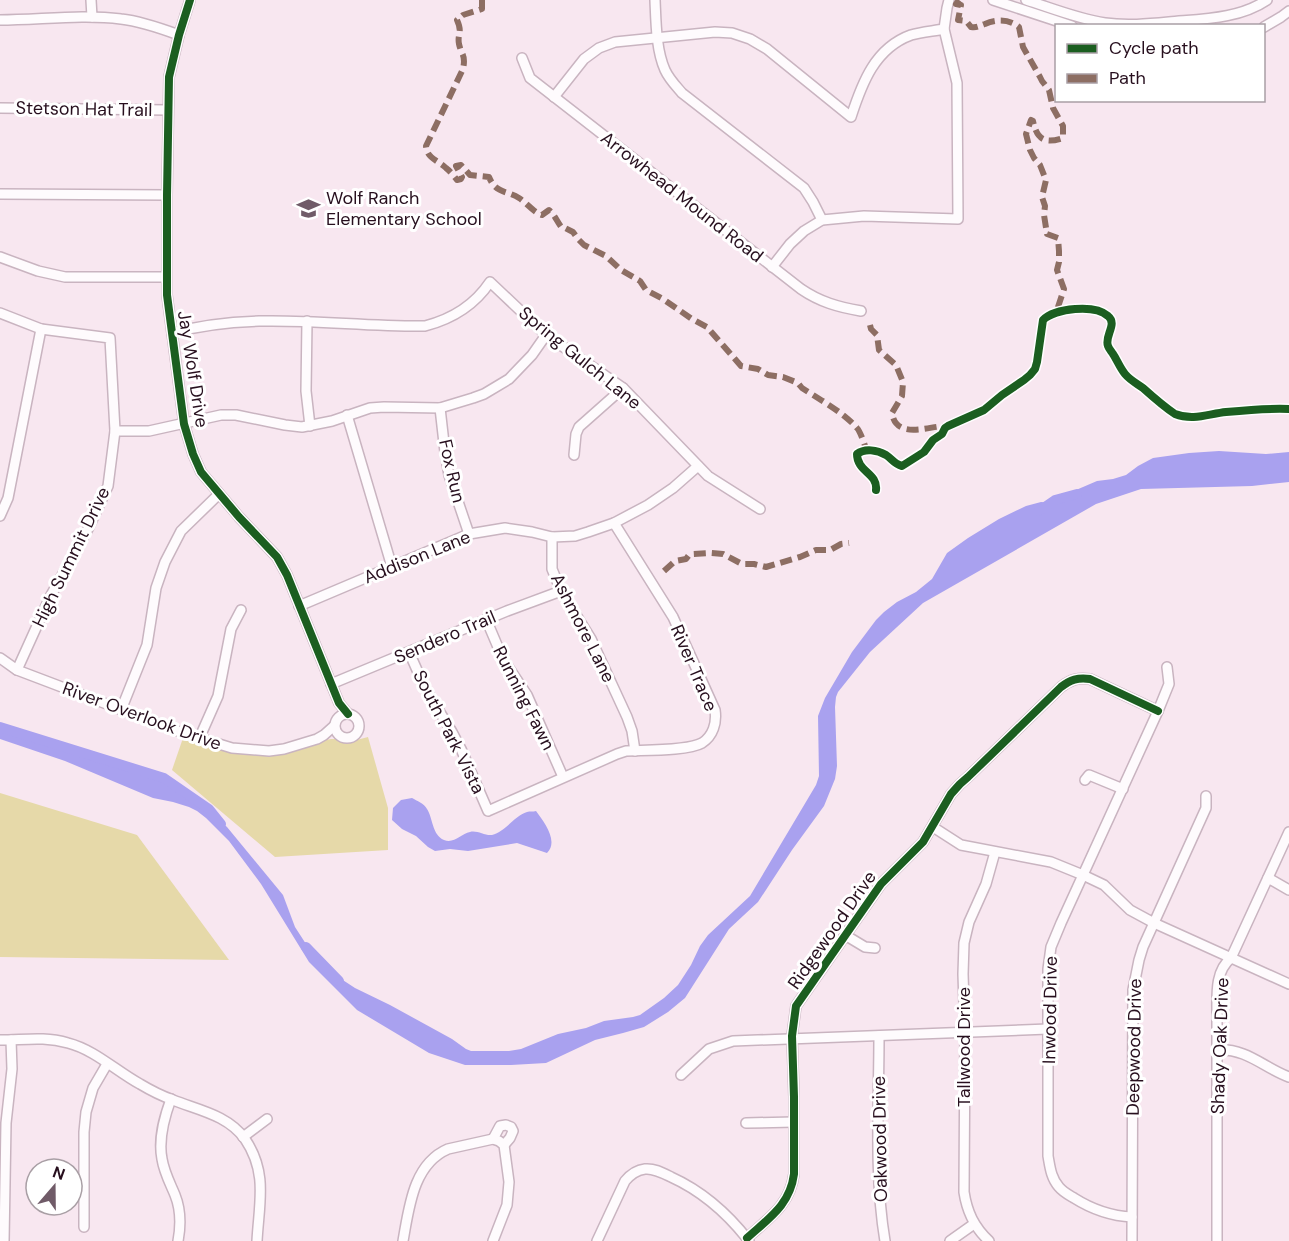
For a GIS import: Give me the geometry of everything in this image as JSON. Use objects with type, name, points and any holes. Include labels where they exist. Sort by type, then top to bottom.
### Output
[{"type":"street","points":[[91,0],[92,17]]},
{"type":"street","name":"Jay Wolf Drive","points":[[190,0],[170,69],[166,195],[167,295],[184,424],[201,472],[277,557],[287,575],[339,703],[340,719]]},
{"type":"street","points":[[655,0],[657,38],[664,68],[672,82],[682,93],[804,188],[822,220]]},
{"type":"street","points":[[772,267],[790,244],[804,231],[822,220],[864,216],[958,219],[957,84],[944,29],[949,0]]},
{"type":"street","points":[[993,0],[1066,24]]},
{"type":"street","points":[[1026,0],[1087,20],[1116,24]]},
{"type":"street","points":[[1160,24],[1231,15],[1267,0]]},
{"type":"street","points":[[1265,26],[1289,11]]},
{"type":"street","points":[[0,20],[92,17],[131,21],[179,35]]},
{"type":"street","points":[[554,97],[584,59],[599,48],[615,42],[716,32],[732,33],[750,39],[776,57],[851,117],[859,91],[875,61],[894,44],[912,35],[944,29]]},
{"type":"street","name":"Arrowhead Mound Road","points":[[522,58],[530,78],[772,267],[815,299],[830,305],[861,311]]},
{"type":"street","name":"Stetson Hat Trail","points":[[0,108],[168,110]]},
{"type":"street","points":[[0,194],[166,195]]},
{"type":"street","points":[[0,258],[38,271],[65,277],[166,277]]},
{"type":"street","name":"Spring Gulch Lane","points":[[172,333],[211,324],[278,320],[425,326],[457,314],[483,292],[490,282],[546,335],[623,388],[698,466],[719,484],[760,509]]},
{"type":"street","name":"High Summit Drive","points":[[0,313],[40,329],[110,338],[115,431],[108,486],[89,527],[50,597],[17,670]]},
{"type":"street","points":[[308,321],[306,391],[310,426]]},
{"type":"street","points":[[0,516],[8,498],[40,329]]},
{"type":"street","points":[[115,431],[149,431],[221,415],[236,415],[285,425],[310,426],[370,408],[440,408],[478,396],[509,379],[532,355],[546,335]]},
{"type":"street","points":[[574,455],[579,427],[623,388]]},
{"type":"street","name":"Fox Run","points":[[440,408],[449,475],[468,534]]},
{"type":"street","points":[[347,415],[392,567]]},
{"type":"street","name":"Addison Lane","points":[[299,606],[468,534],[505,528],[552,537],[575,536],[614,523],[648,505],[673,488],[698,466]]},
{"type":"street","points":[[121,710],[147,645],[156,588],[165,562],[181,531],[219,494]]},
{"type":"street","name":"River Trace","points":[[488,811],[617,754],[699,745],[713,730],[715,710],[673,616],[614,523]]},
{"type":"street","name":"Ashmore Lane","points":[[552,537],[552,569],[561,591],[591,639],[627,717],[635,751]]},
{"type":"street","name":"Sendero Trail","points":[[331,684],[561,591]]},
{"type":"street","points":[[199,739],[218,696],[231,629],[241,610]]},
{"type":"street","name":"Running Fawn","points":[[486,620],[503,659],[527,695],[563,777]]},
{"type":"street","name":"South Park Vista","points":[[409,652],[428,695],[452,732],[488,811]]},
{"type":"street","name":"River Overlook Drive","points":[[0,658],[17,670],[199,739],[232,748],[269,751],[284,749],[324,735]]},
{"type":"street","name":"Inwood Drive","points":[[1132,1217],[1101,1213],[1090,1208],[1066,1193],[1052,1176],[1048,1156],[1048,969],[1049,955],[1061,923],[1169,684],[1167,667]]},
{"type":"street","name":"Ridgewood Drive","points":[[748,1240],[780,1208],[793,1185],[792,1039],[796,1006],[881,884],[923,842],[942,807],[960,784],[1061,687],[1071,681],[1090,679],[1158,711]]},
{"type":"street","points":[[352,715],[359,723],[358,731],[350,738],[324,735],[340,719],[352,715]]},
{"type":"street","points":[[339,736],[334,730],[340,719]]},
{"type":"street","points":[[1085,780],[1089,775],[1123,789]]},
{"type":"street","name":"Deepwood Drive","points":[[1132,1241],[1133,990],[1139,960],[1206,808],[1206,796]]},
{"type":"street","points":[[933,826],[961,845],[1051,862],[1083,875],[1104,885],[1130,910],[1154,923],[1289,984]]},
{"type":"street","name":"Shady Oak Drive","points":[[1217,1241],[1217,1050],[1220,975],[1224,963],[1231,958],[1289,832]]},
{"type":"street","name":"Tallwood Drive","points":[[989,1241],[974,1224],[965,1200],[963,960],[966,933],[986,884],[995,852]]},
{"type":"street","points":[[1268,878],[1289,890]]},
{"type":"street","points":[[845,935],[865,948],[875,948]]},
{"type":"street","points":[[681,1075],[709,1049],[733,1041],[1048,1029]]},
{"type":"street","name":"Oakwood Drive","points":[[879,1036],[879,1162],[885,1241]]},
{"type":"street","points":[[0,1040],[38,1038],[68,1043],[87,1050],[139,1084],[222,1119],[243,1137],[255,1157],[260,1172],[261,1194],[257,1241]]},
{"type":"street","points":[[4,1241],[6,1123],[12,1070],[11,1040]]},
{"type":"street","points":[[1217,1050],[1237,1052],[1289,1077]]},
{"type":"street","points":[[84,1227],[86,1112],[93,1088],[107,1064]]},
{"type":"street","points":[[171,1099],[160,1141],[162,1160],[176,1196],[180,1214],[178,1241]]},
{"type":"street","points":[[243,1137],[267,1119]]},
{"type":"street","points":[[746,1123],[794,1122]]},
{"type":"street","points":[[493,1139],[500,1126],[508,1125],[513,1135],[504,1145]]},
{"type":"street","points":[[403,1241],[414,1191],[428,1163],[448,1149],[493,1139],[504,1145],[509,1194],[493,1241]]},
{"type":"street","points":[[598,1241],[626,1181],[632,1174],[645,1169],[663,1173],[693,1188],[720,1210],[748,1240]]},
{"type":"street","points":[[950,1241],[974,1224]]},
{"type":"shaded area","points":[[1219,451],[1266,454],[1289,452],[1289,482],[1252,486],[1141,489],[1096,504],[923,603],[870,652],[838,692],[835,707],[837,766],[835,779],[824,806],[758,902],[729,929],[685,998],[644,1027],[595,1040],[546,1063],[465,1065],[429,1053],[357,1010],[309,962],[261,884],[229,841],[197,811],[173,802],[153,798],[65,761],[0,739],[0,726],[127,767],[165,782],[194,797],[227,827],[283,895],[295,927],[317,961],[329,971],[355,988],[452,1039],[466,1049],[509,1051],[521,1049],[558,1034],[586,1028],[604,1021],[640,1015],[678,985],[708,935],[750,896],[816,785],[819,776],[818,716],[825,698],[852,652],[884,612],[932,579],[947,553],[999,519],[1026,506],[1041,502],[1053,503],[1097,481],[1126,475],[1153,458]]},
{"type":"shaded area","points":[[368,737],[388,808],[388,850],[275,857],[172,770],[183,738],[210,747],[238,753],[257,754],[331,739],[349,742]]},
{"type":"shaded area","points":[[0,793],[137,835],[229,960],[0,957]]},
{"type":"shaded area","points":[[412,798],[426,807],[437,834],[448,841],[473,832],[492,835],[501,831],[522,814],[536,811],[551,837],[550,848],[547,853],[517,843],[468,851],[450,849],[435,851],[392,820],[393,808],[401,800]]},
{"type":"waterway","points":[[1039,511],[1055,500],[1077,494]]},
{"type":"waterway","points":[[0,727],[164,778],[209,809],[221,824]]},
{"type":"waterway","points":[[306,947],[339,981]]},
{"type":"marked path","points":[[482,0],[482,9],[463,15],[457,20],[460,28],[459,44],[464,58],[463,69],[426,146],[431,157],[457,180],[462,177],[456,166],[461,165],[470,175],[489,177],[498,189],[519,198],[539,214],[542,215],[549,210],[562,228],[573,232],[584,245],[606,256],[621,270],[640,281],[646,290],[707,327],[741,366],[758,369],[768,375],[783,377],[798,383],[802,388],[838,411],[858,430],[866,449]]},
{"type":"marked path","points":[[959,0],[956,4],[961,5],[958,20],[966,21],[971,27],[994,21],[1011,22],[1019,27],[1023,47],[1049,90],[1053,108],[1063,126],[1063,138],[1051,141],[1043,139],[1037,133],[1031,120],[1026,134],[1030,150],[1046,180],[1042,197],[1047,234],[1058,238],[1057,270],[1064,289],[1057,310]]},
{"type":"marked path","points":[[870,325],[877,335],[879,350],[896,365],[903,382],[902,396],[892,413],[895,422],[900,427],[915,430],[948,426]]},
{"type":"marked path","points":[[664,571],[675,561],[686,559],[693,554],[723,554],[742,564],[766,567],[816,550],[830,550],[841,544],[849,543]]},
{"type":"cycle path","points":[[190,0],[169,77],[167,195],[167,295],[184,424],[201,472],[277,557],[287,575],[339,703],[348,714]]},
{"type":"cycle path","points":[[876,490],[874,480],[860,465],[857,454],[867,450],[879,452],[902,466],[924,452],[945,428],[984,410],[1030,375],[1037,362],[1043,320],[1065,310],[1094,310],[1108,316],[1112,323],[1108,346],[1123,372],[1175,414],[1194,417],[1226,412],[1289,409]]},
{"type":"cycle path","points":[[747,1238],[783,1203],[792,1185],[794,1174],[792,1036],[796,1006],[881,884],[923,842],[951,794],[1061,687],[1071,681],[1082,678],[1090,679],[1158,711]]},
{"type":"place","name":"Wolf Ranch Elementary School","points":[[308,208]]}]
